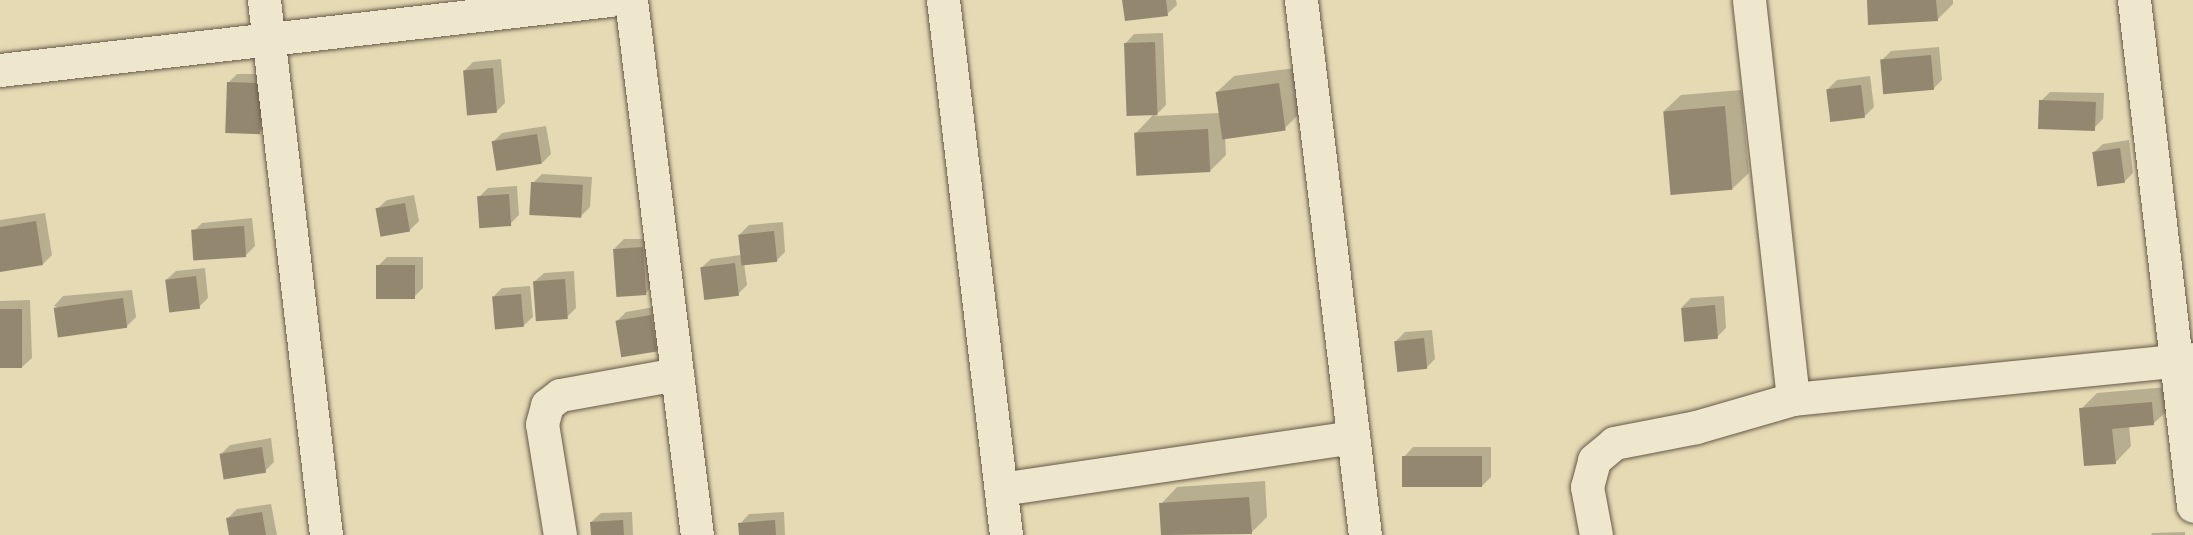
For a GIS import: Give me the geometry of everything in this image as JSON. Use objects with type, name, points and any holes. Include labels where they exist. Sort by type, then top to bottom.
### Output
[{"type":"street","points":[[264,0],[326,535]]},
{"type":"street","points":[[0,70],[610,0]]},
{"type":"street","points":[[631,0],[697,535]]},
{"type":"street","points":[[943,0],[1006,535]]},
{"type":"street","points":[[1301,0],[1365,535]]},
{"type":"street","points":[[1749,0],[1793,399]]},
{"type":"street","points":[[2134,0],[2185,360],[2193,506]]},
{"type":"street","points":[[1596,535],[1587,487],[1594,460],[1614,443],[1696,427],[1793,399],[2185,360]]},
{"type":"street","points":[[560,535],[542,424],[547,405],[560,395],[677,374]]},
{"type":"street","points":[[1001,489],[1353,437]]},
{"type":"building","points":[[1122,0],[1166,0],[1168,16],[1125,21]]},
{"type":"building","points":[[1867,0],[1936,0],[1938,21],[1868,25]]},
{"type":"building","points":[[1155,42],[1158,115],[1127,116],[1124,43]]},
{"type":"building","points":[[1931,55],[1934,90],[1883,94],[1880,59]]},
{"type":"building","points":[[493,68],[497,113],[467,115],[463,71]]},
{"type":"building","points":[[227,82],[262,83],[260,134],[225,133]]},
{"type":"building","points":[[1279,83],[1286,131],[1222,139],[1216,92]]},
{"type":"building","points":[[1861,85],[1865,118],[1830,122],[1826,89]]},
{"type":"building","points":[[2039,100],[2096,102],[2095,131],[2038,129]]},
{"type":"building","points":[[1725,106],[1732,190],[1671,195],[1663,111]]},
{"type":"building","points":[[1208,129],[1210,172],[1136,176],[1134,133]]},
{"type":"building","points":[[537,134],[542,164],[496,171],[492,141]]},
{"type":"building","points":[[2120,148],[2125,183],[2097,187],[2092,152]]},
{"type":"building","points":[[531,182],[583,185],[581,218],[529,215]]},
{"type":"building","points":[[509,194],[511,226],[479,228],[477,196]]},
{"type":"building","points":[[405,203],[410,232],[380,237],[375,208]]},
{"type":"building","points":[[36,221],[43,265],[0,272],[0,227]]},
{"type":"building","points":[[244,226],[246,257],[193,261],[191,230]]},
{"type":"building","points":[[774,231],[777,262],[741,266],[738,235]]},
{"type":"building","points":[[643,247],[646,295],[616,297],[613,249]]},
{"type":"building","points":[[735,263],[739,296],[704,300],[700,267]]},
{"type":"building","points":[[376,265],[415,265],[415,299],[376,299]]},
{"type":"building","points":[[196,276],[200,309],[169,313],[165,280]]},
{"type":"building","points":[[565,279],[568,319],[536,321],[533,281]]},
{"type":"building","points":[[521,294],[524,327],[495,329],[492,297]]},
{"type":"building","points":[[123,298],[127,328],[58,337],[54,308]]},
{"type":"building","points":[[1715,305],[1718,339],[1684,342],[1681,308]]},
{"type":"building","points":[[0,309],[22,309],[22,368],[0,368]]},
{"type":"building","points":[[651,315],[657,352],[621,357],[615,321]]},
{"type":"building","points":[[1424,338],[1427,369],[1397,372],[1394,341]]},
{"type":"building","points":[[2152,402],[2154,425],[2112,429],[2116,464],[2084,466],[2079,408]]},
{"type":"building","points":[[262,447],[266,473],[224,479],[220,454]]},
{"type":"building","points":[[1402,456],[1482,456],[1482,487],[1402,487]]},
{"type":"building","points":[[1249,497],[1252,534],[1161,535],[1159,503]]},
{"type":"building","points":[[262,512],[266,535],[229,535],[226,518]]},
{"type":"building","points":[[623,520],[624,535],[591,535],[590,522]]},
{"type":"building","points":[[775,520],[776,535],[739,535],[738,523]]}]
